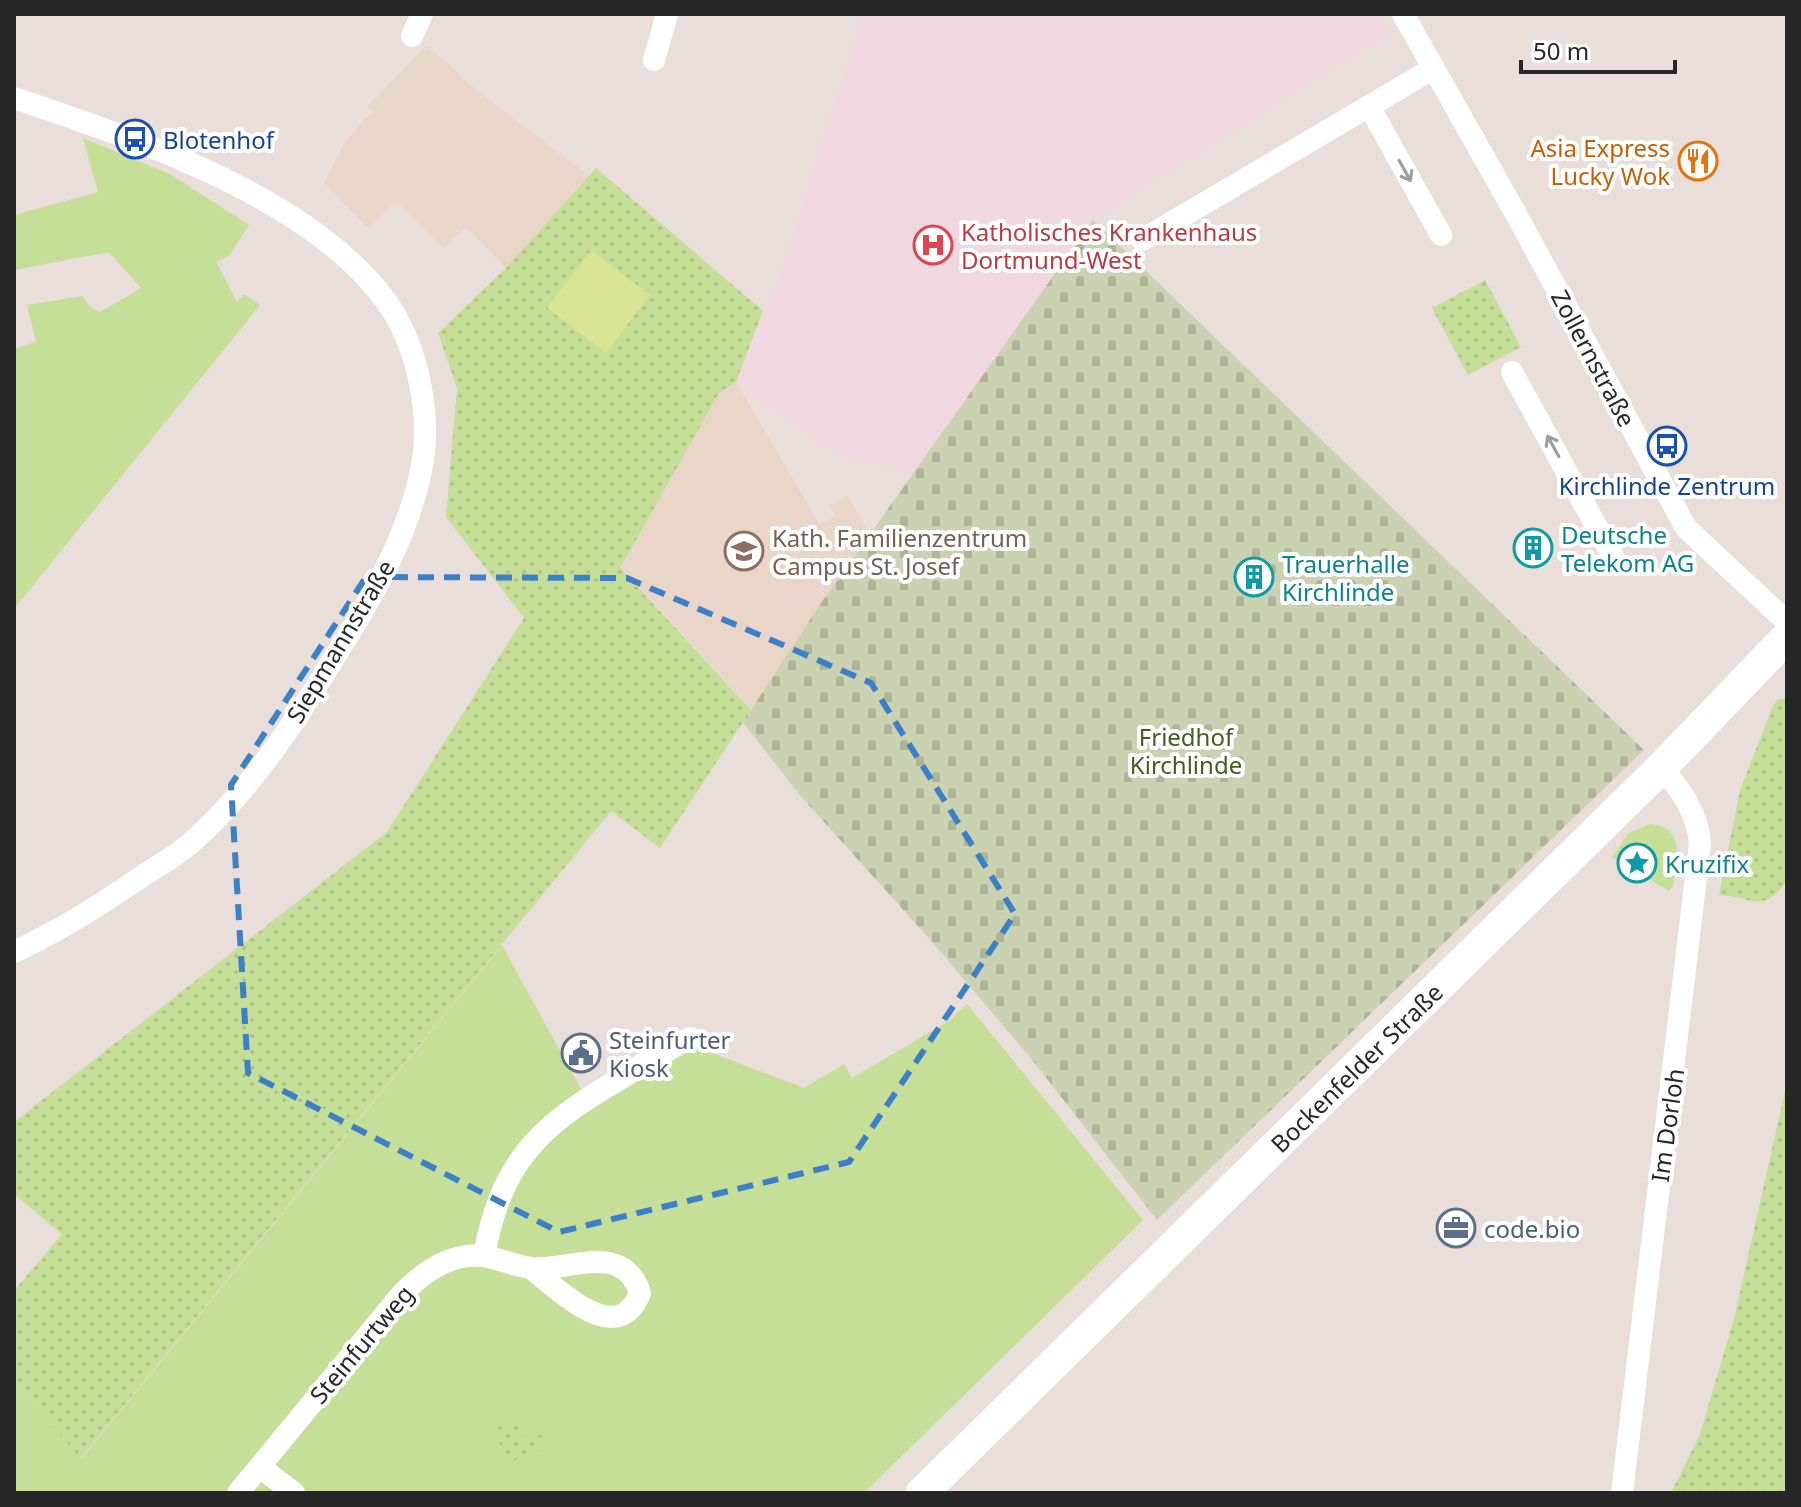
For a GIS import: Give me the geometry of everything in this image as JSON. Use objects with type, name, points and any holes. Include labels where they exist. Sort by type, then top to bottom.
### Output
[{"type":"main road","name":"Bockenfelder Straße","points":[[922,1493],[1662,767],[1787,637]]},
{"type":"street","points":[[412,36],[422,14]]},
{"type":"street","points":[[654,60],[667,14]]},
{"type":"street","name":"Zollernstraße","points":[[1403,14],[1686,528],[1787,622]]},
{"type":"street","points":[[1142,240],[1434,68]]},
{"type":"street","name":"Siepmannstraße","points":[[14,98],[173,155],[272,206],[339,252],[387,302],[406,341],[422,398],[424,451],[411,507],[368,603],[318,687],[234,800],[189,844],[70,925],[14,952]]},
{"type":"street","points":[[1369,106],[1441,235]]},
{"type":"street","points":[[1512,372],[1617,564]]},
{"type":"street","name":"Im Dorloh","points":[[1622,1493],[1700,844],[1699,828],[1685,797],[1662,767]]},
{"type":"street","points":[[484,1256],[491,1217],[501,1192],[514,1168],[535,1141],[558,1119],[596,1093],[691,1038]]},
{"type":"street","name":"Steinfurtweg","points":[[238,1493],[426,1270],[469,1256],[484,1256],[531,1268]]},
{"type":"street","points":[[260,1467],[294,1493]]},
{"type":"highlighted area","points":[[366,577],[627,578],[871,683],[1015,914],[849,1162],[559,1232],[248,1073],[231,785]]},
{"type":"shaded area","name":"Katholisches Krankenhaus Dortmund-West","points":[[862,14],[1379,14],[1390,33],[1093,220],[913,474],[834,453],[736,382],[782,269]]},
{"type":"shaded area","points":[[427,46],[461,78],[589,176],[506,268],[466,227],[443,249],[396,202],[369,229],[324,183],[344,144],[371,112],[367,107]]},
{"type":"shaded area","name":"Kath. Familienzentrum Campus St. Josef","points":[[736,382],[820,525],[835,516],[829,506],[847,495],[870,534],[751,710],[620,568],[719,393]]},
{"type":"green space","points":[[83,138],[170,174],[249,225],[229,256],[216,262],[237,302],[244,294],[260,305],[14,609],[14,349],[36,342],[27,305],[82,296],[90,307],[100,312],[141,288],[109,252],[14,270],[14,215],[98,192]]},
{"type":"green space","points":[[596,168],[763,311],[736,382],[719,393],[620,568],[751,710],[660,848],[611,811],[81,1458],[14,1384],[14,1291],[62,1234],[14,1194],[14,1122],[387,832],[524,618],[446,517],[457,388],[438,333],[506,268]]},
{"type":"green space","name":"Friedhof Kirchlinde","points":[[1093,220],[1644,750],[1157,1220],[1034,1062],[934,944],[798,793],[743,722],[819,606]]},
{"type":"green space","points":[[591,250],[650,295],[606,353],[547,308]]},
{"type":"green space","points":[[1485,280],[1521,347],[1468,375],[1432,308]]},
{"type":"green space","points":[[1778,699],[1787,699],[1787,880],[1779,891],[1764,901],[1719,895],[1740,790]]},
{"type":"green space","points":[[1650,824],[1662,827],[1674,838],[1676,865],[1673,886],[1669,891],[1612,857],[1629,833]]},
{"type":"green space","points":[[502,945],[592,1109],[696,1047],[804,1088],[844,1064],[852,1078],[949,1021],[967,1004],[1143,1220],[864,1493],[14,1493],[14,1384],[82,1458]]},
{"type":"green space","points":[[1787,1082],[1787,1493],[1671,1493],[1700,1434],[1734,1319]]},
{"type":"green space","points":[[517,1420],[524,1440],[541,1435],[545,1446],[507,1463],[494,1428]]},
{"type":"place","name":"Blotenhof","points":[[135,139]]},
{"type":"place","name":"Asia Express Lucky Wok","points":[[1698,161]]},
{"type":"place","name":"Katholisches Krankenhaus Dortmund-West","points":[[933,245]]},
{"type":"place","name":"Kirchlinde Zentrum","points":[[1667,446]]},
{"type":"place","name":"Deutsche Telekom AG","points":[[1533,548]]},
{"type":"place","name":"Kath. Familienzentrum Campus St. Josef","points":[[744,551]]},
{"type":"place","name":"Trauerhalle Kirchlinde","points":[[1254,577]]},
{"type":"place","name":"Kruzifix","points":[[1637,863]]},
{"type":"place","name":"Steinfurter Kiosk","points":[[581,1053]]},
{"type":"place","name":"code.bio","points":[[1456,1228]]}]
